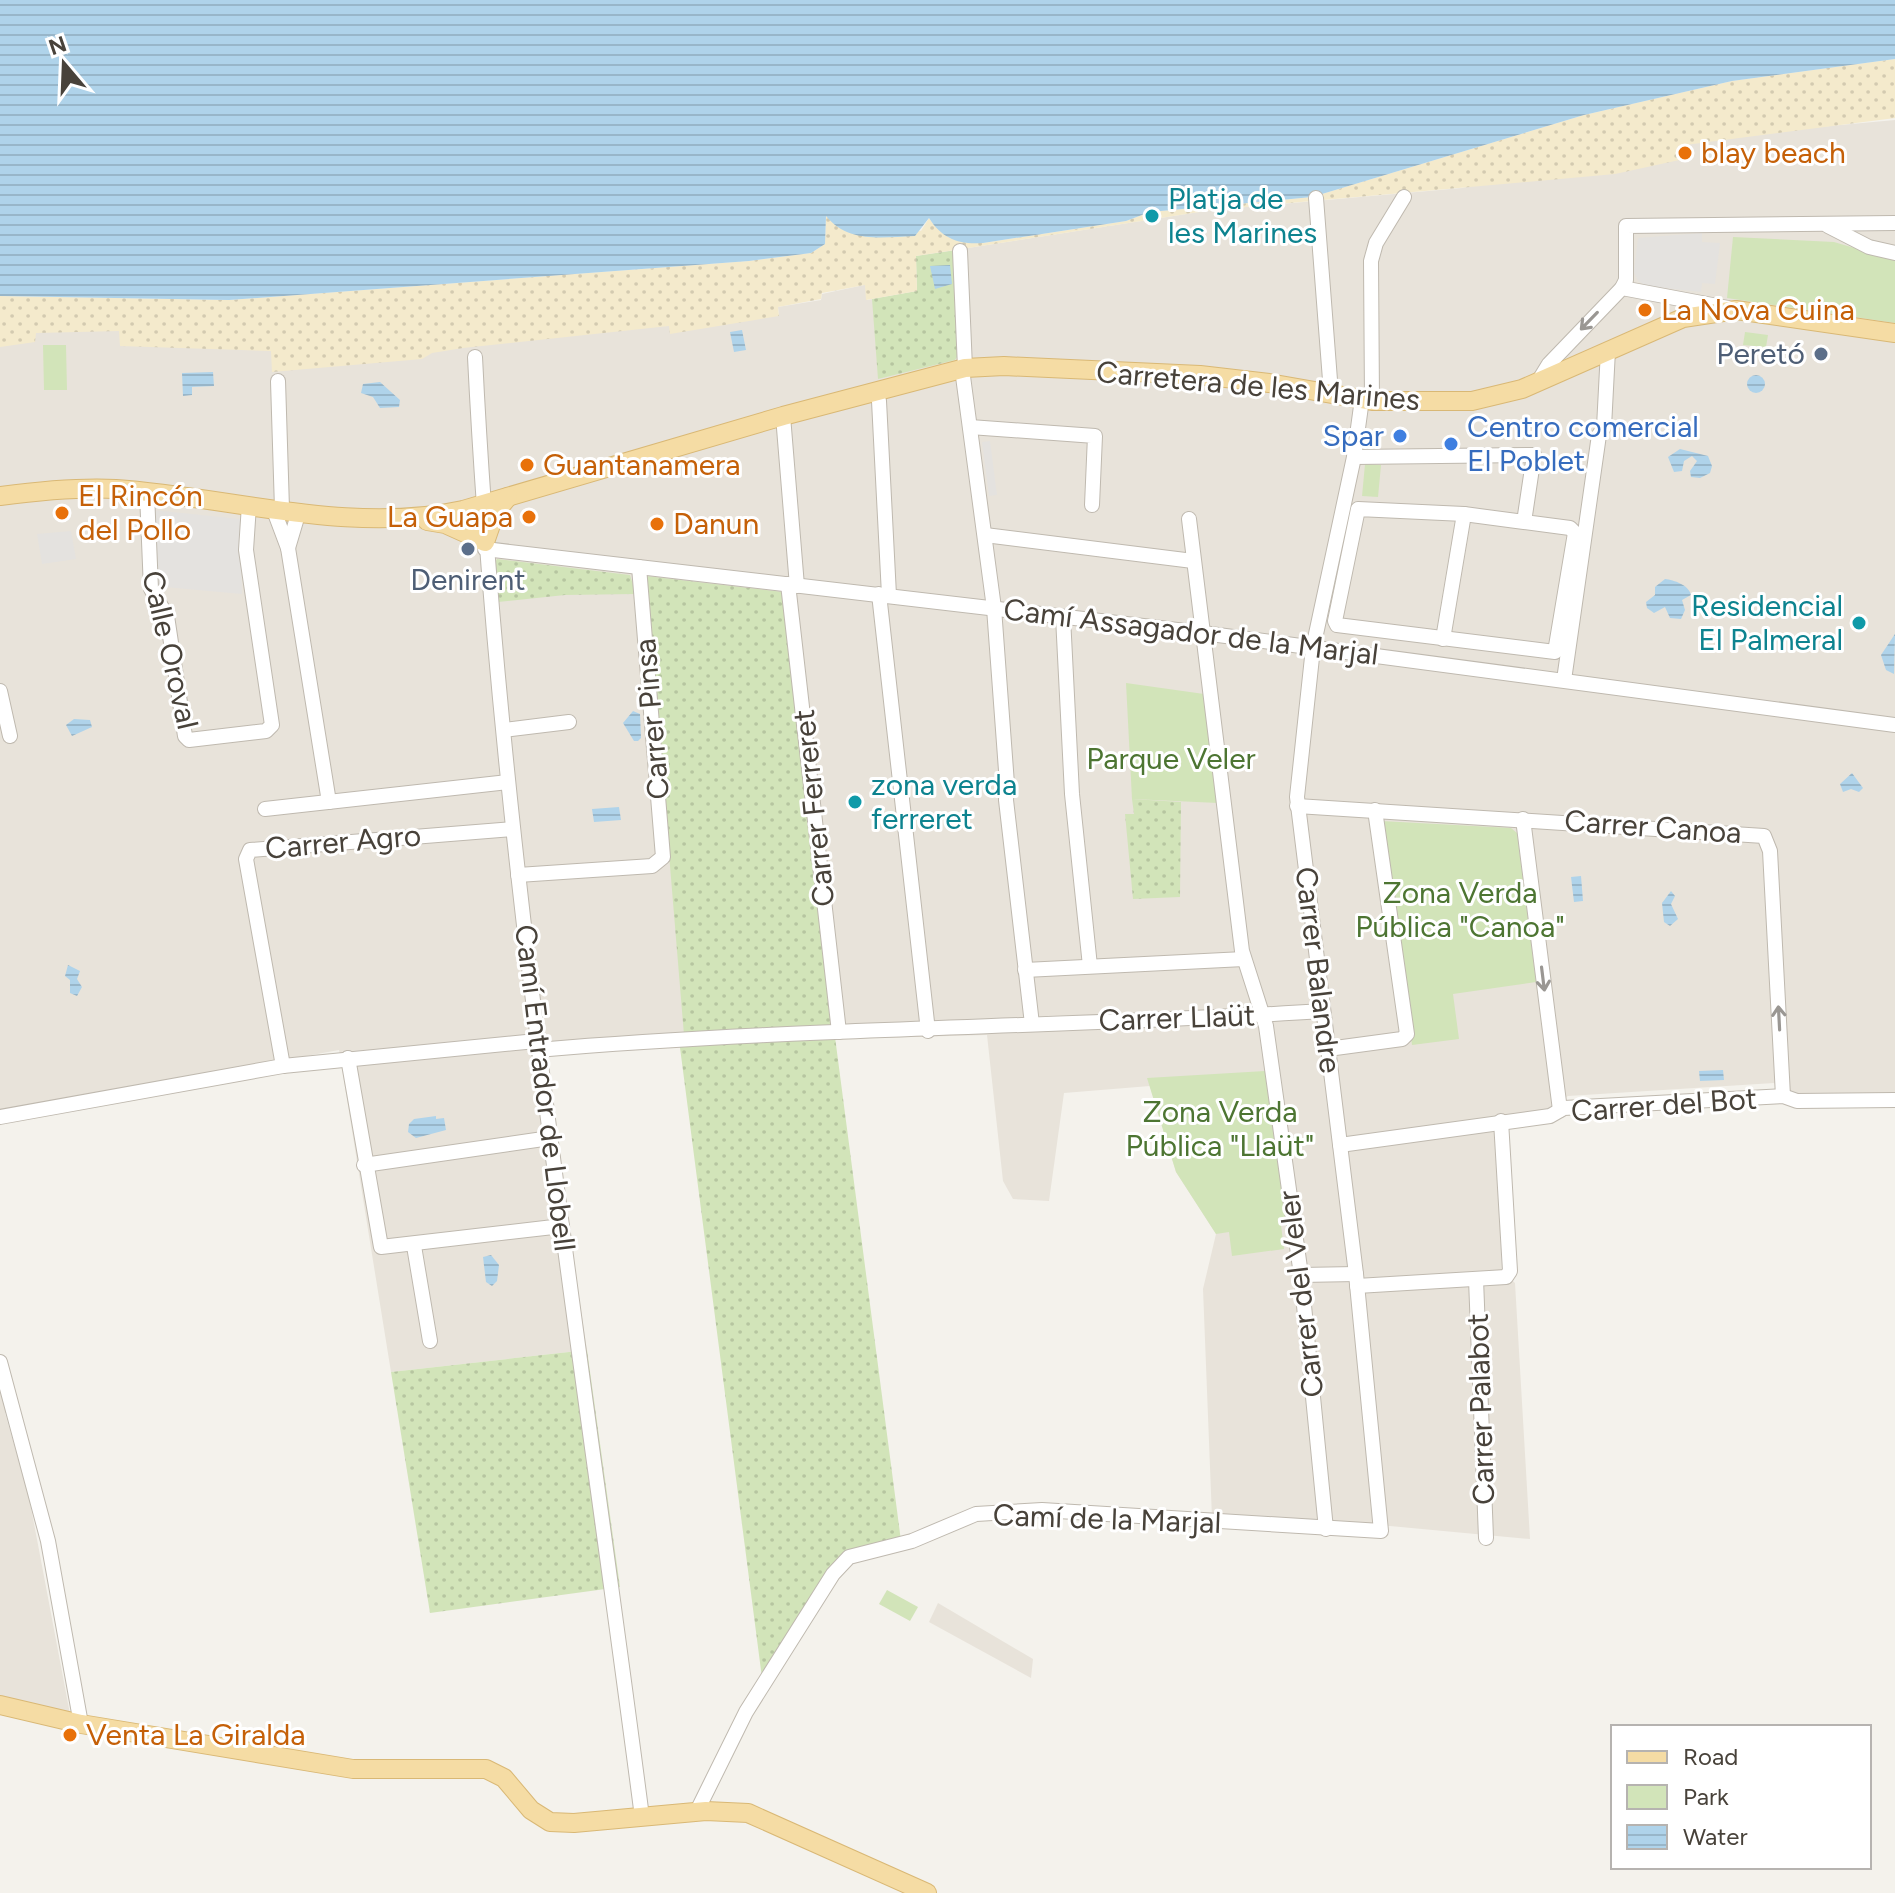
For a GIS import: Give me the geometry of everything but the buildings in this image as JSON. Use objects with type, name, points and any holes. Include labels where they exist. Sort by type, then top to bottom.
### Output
[{"type":"main road","name":"Carretera de les Marines","points":[[0,496],[82,489],[414,519],[482,505],[783,416],[964,368],[1004,366],[1200,375],[1367,400],[1472,401],[1506,394],[1538,382],[1683,318],[1736,310],[1895,333]]},
{"type":"main road","points":[[414,519],[445,524],[485,545],[495,513],[508,497]]},
{"type":"main road","points":[[0,1705],[81,1724],[353,1769],[486,1769],[504,1778],[531,1810],[550,1822],[574,1823],[697,1811],[736,1811],[763,1818],[927,1893]]},
{"type":"street","name":"Carrer Balandre","points":[[1381,1531],[1357,1280],[1297,806],[1313,648],[1367,400],[1371,261],[1376,243],[1404,197]]},
{"type":"street","points":[[1316,198],[1331,393]]},
{"type":"street","points":[[1538,382],[1549,364],[1622,288],[1626,276],[1626,226],[1895,223]]},
{"type":"street","points":[[1824,224],[1869,247],[1895,253]]},
{"type":"street","points":[[960,251],[964,368],[994,608],[1006,800],[1032,1024]]},
{"type":"street","points":[[1622,288],[1736,310]]},
{"type":"street","points":[[1564,680],[1599,435],[1604,427],[1608,350]]},
{"type":"street","name":"Camí Entrador de Llobell","points":[[475,357],[485,545],[537,1045],[642,1817]]},
{"type":"street","points":[[278,381],[288,548],[329,802]]},
{"type":"street","points":[[875,391],[879,401],[884,595],[928,1031]]},
{"type":"street","name":"Carrer Ferreret","points":[[783,416],[793,585],[839,1032]]},
{"type":"street","points":[[970,427],[1095,436],[1092,505]]},
{"type":"street","points":[[1354,457],[1534,455],[1524,522]]},
{"type":"street","name":"Calle Oroval","points":[[147,493],[151,589],[167,616],[185,736],[191,740],[266,731],[272,725],[246,550],[249,505]]},
{"type":"street","points":[[285,509],[288,548]]},
{"type":"street","points":[[1358,509],[1464,514],[1524,522],[1570,528],[1575,533],[1557,650],[1553,653],[1337,625],[1335,621],[1358,509]]},
{"type":"street","points":[[1443,639],[1464,514]]},
{"type":"street","name":"Carrer del Veler","points":[[1189,519],[1244,959],[1262,1015],[1301,1275],[1326,1529]]},
{"type":"street","points":[[985,535],[1193,561]]},
{"type":"street","name":"Camí Assagador de la Marjal","points":[[485,545],[639,567],[1203,633],[1895,725]]},
{"type":"street","name":"Carrer Pinsa","points":[[518,875],[652,866],[663,857],[639,567]]},
{"type":"street","points":[[1063,617],[1072,794],[1090,966]]},
{"type":"street","points":[[0,691],[10,736]]},
{"type":"street","points":[[504,730],[569,722]]},
{"type":"street","points":[[265,809],[508,782]]},
{"type":"street","name":"Carrer Canoa","points":[[1297,806],[1761,835],[1766,838],[1783,1096]]},
{"type":"street","points":[[1328,1049],[1402,1039],[1407,1034],[1375,810]]},
{"type":"street","points":[[1523,819],[1560,1110]]},
{"type":"street","name":"Carrer Agro","points":[[283,1066],[246,859],[250,850],[513,829]]},
{"type":"street","points":[[1025,970],[1244,959]]},
{"type":"street","name":"Carrer Llaüt","points":[[0,1117],[283,1066],[348,1058],[675,1038],[928,1031],[1323,1011]]},
{"type":"street","points":[[348,1058],[378,1243],[386,1249],[562,1226]]},
{"type":"street","name":"Carrer del Bot","points":[[1340,1145],[1550,1116],[1560,1110],[1783,1096],[1797,1101],[1895,1100]]},
{"type":"street","name":"Carrer Palabot","points":[[1301,1275],[1357,1280],[1506,1277],[1510,1271],[1501,1121]]},
{"type":"street","points":[[364,1165],[550,1138]]},
{"type":"street","points":[[414,1246],[430,1341]]},
{"type":"street","name":"Carrer Palabot","points":[[1476,1279],[1486,1538]]},
{"type":"street","points":[[0,1362],[5,1406],[48,1541],[81,1724]]},
{"type":"street","name":"Camí de la Marjal","points":[[697,1811],[746,1712],[833,1574],[849,1557],[912,1541],[976,1514],[1042,1510],[1381,1531]]},
{"type":"shaded area","points":[[1895,120],[1895,1098],[1795,1097],[1774,1083],[1568,1096],[1542,1112],[1495,1118],[1502,1270],[1515,1283],[1530,1539],[1390,1526],[1212,1518],[1203,1289],[1216,1234],[1176,1172],[1150,1086],[1064,1093],[1049,1201],[1013,1199],[1003,1181],[987,1035],[533,1047],[569,1232],[587,1350],[391,1372],[339,1050],[0,1112],[0,329],[779,316],[778,307],[821,300],[822,294],[864,285],[865,280],[867,300],[917,291],[916,256],[1212,210],[1462,188],[1679,140]]},
{"type":"shaded area","points":[[1702,233],[1702,242],[1720,243],[1715,284],[1702,283],[1701,292],[1646,286],[1638,281],[1634,272],[1638,238]]},
{"type":"shaded area","points":[[990,441],[997,495],[989,496],[982,442]]},
{"type":"shaded area","points":[[153,510],[240,519],[242,594],[154,586]]},
{"type":"shaded area","points":[[71,531],[76,559],[42,564],[37,534]]},
{"type":"shaded area","points":[[0,1369],[9,1412],[5,1413],[29,1497],[70,1714],[0,1701]]},
{"type":"shaded area","points":[[938,1603],[1033,1659],[1031,1678],[929,1622]]},
{"type":"green space","points":[[1733,237],[1834,242],[1895,260],[1895,323],[1727,298]]},
{"type":"green space","points":[[957,250],[962,350],[955,360],[878,379],[872,299],[917,291],[916,256]]},
{"type":"green space","points":[[1745,332],[1768,335],[1766,347],[1743,345]]},
{"type":"green space","points":[[43,345],[66,345],[67,390],[44,390]]},
{"type":"green space","points":[[1365,464],[1381,465],[1378,497],[1362,496]]},
{"type":"green space","points":[[497,559],[630,575],[636,594],[565,595],[498,602],[494,564]]},
{"type":"green space","points":[[646,576],[783,592],[834,1028],[684,1035]]},
{"type":"green space","name":"Parque Veler","points":[[1126,683],[1204,694],[1218,803],[1132,799]]},
{"type":"green space","points":[[1132,799],[1181,802],[1180,897],[1133,899],[1125,814],[1134,814]]},
{"type":"green space","name":"Zona Verda Pública \"Canoa\"","points":[[1381,821],[1511,828],[1517,833],[1536,982],[1453,994],[1459,1039],[1412,1045]]},
{"type":"green space","points":[[835,1037],[901,1541],[858,1548],[762,1678],[679,1040]]},
{"type":"green space","name":"Zona Verda Pública \"Llaüt\"","points":[[1265,1071],[1288,1223],[1281,1225],[1284,1249],[1232,1256],[1229,1232],[1216,1234],[1176,1172],[1147,1078]]},
{"type":"green space","points":[[587,1350],[620,1587],[430,1613],[391,1372]]},
{"type":"green space","points":[[887,1590],[918,1607],[910,1621],[879,1604]]},
{"type":"sand","name":"Platja de les Marines","points":[[1895,59],[1895,118],[1685,145],[1684,159],[1615,174],[1212,210],[916,256],[917,291],[866,300],[865,285],[822,293],[821,299],[778,307],[779,316],[670,334],[669,326],[463,348],[432,353],[422,359],[272,372],[271,351],[120,346],[119,331],[36,333],[35,342],[0,347],[0,296],[229,300],[749,261],[811,253],[825,244],[826,215],[921,231],[929,218],[939,230],[953,238],[983,243],[1126,221],[1150,212],[1312,197],[1584,115],[1732,81]]},
{"type":"water","points":[[0,0],[1895,0],[1895,59],[1732,81],[1584,115],[1312,197],[1150,212],[1126,221],[983,243],[952,239],[929,218],[915,236],[867,237],[845,231],[826,216],[825,244],[811,253],[749,261],[229,300],[0,296]]},
{"type":"water","points":[[950,265],[952,284],[935,289],[930,266]]},
{"type":"water","points":[[742,330],[746,350],[734,352],[730,332]]},
{"type":"water","points":[[213,372],[214,386],[192,387],[192,395],[183,396],[182,373]]},
{"type":"water","points":[[1752,375],[1760,375],[1765,384],[1763,391],[1752,393],[1747,388],[1747,380]]},
{"type":"water","points":[[380,382],[400,400],[399,407],[380,408],[373,397],[361,393],[363,384]]},
{"type":"water","points":[[1680,449],[1708,456],[1712,466],[1710,473],[1700,478],[1691,477],[1690,471],[1697,461],[1692,456],[1684,461],[1682,471],[1674,472],[1668,457]]},
{"type":"water","points":[[1665,579],[1681,584],[1690,591],[1691,595],[1682,600],[1685,610],[1681,619],[1670,618],[1665,607],[1654,613],[1647,608],[1646,602],[1655,595],[1655,587]]},
{"type":"water","points":[[1895,634],[1894,674],[1886,670],[1881,655]]},
{"type":"water","points":[[633,711],[640,714],[641,738],[638,741],[634,741],[623,723]]},
{"type":"water","points":[[74,719],[90,720],[92,727],[72,736],[66,725]]},
{"type":"water","points":[[1852,773],[1863,788],[1859,792],[1851,789],[1843,792],[1840,784]]},
{"type":"water","points":[[619,807],[621,820],[594,822],[592,809]]},
{"type":"water","points":[[1581,876],[1583,901],[1574,902],[1571,877]]},
{"type":"water","points":[[1671,891],[1675,896],[1671,904],[1678,919],[1670,926],[1664,922],[1662,903]]},
{"type":"water","points":[[68,965],[80,971],[77,979],[82,987],[77,996],[70,993],[70,980],[65,976]]},
{"type":"water","points":[[1723,1070],[1724,1080],[1700,1081],[1699,1071]]},
{"type":"water","points":[[436,1116],[436,1119],[444,1118],[446,1130],[416,1138],[408,1132],[409,1124],[414,1119]]},
{"type":"water","points":[[491,1255],[499,1265],[497,1281],[492,1286],[486,1282],[483,1257]]},
{"type":"place","name":"blay beach","points":[[1685,153]]},
{"type":"place","name":"Platja de les Marines","points":[[1152,216]]},
{"type":"place","name":"La Nova Cuina","points":[[1645,310]]},
{"type":"place","name":"Peretó","points":[[1821,354]]},
{"type":"place","name":"Spar","points":[[1400,436]]},
{"type":"place","name":"Centro comercial El Poblet","points":[[1451,444]]},
{"type":"place","name":"Guantanamera","points":[[527,465]]},
{"type":"place","name":"El Rincón del Pollo","points":[[62,513]]},
{"type":"place","name":"La Guapa","points":[[529,517]]},
{"type":"place","name":"Danun","points":[[657,524]]},
{"type":"place","name":"Denirent","points":[[468,549]]},
{"type":"place","name":"Residencial El Palmeral","points":[[1859,623]]},
{"type":"place","name":"zona verda ferreret","points":[[855,802]]},
{"type":"place","name":"Venta La Giralda","points":[[70,1735]]}]
